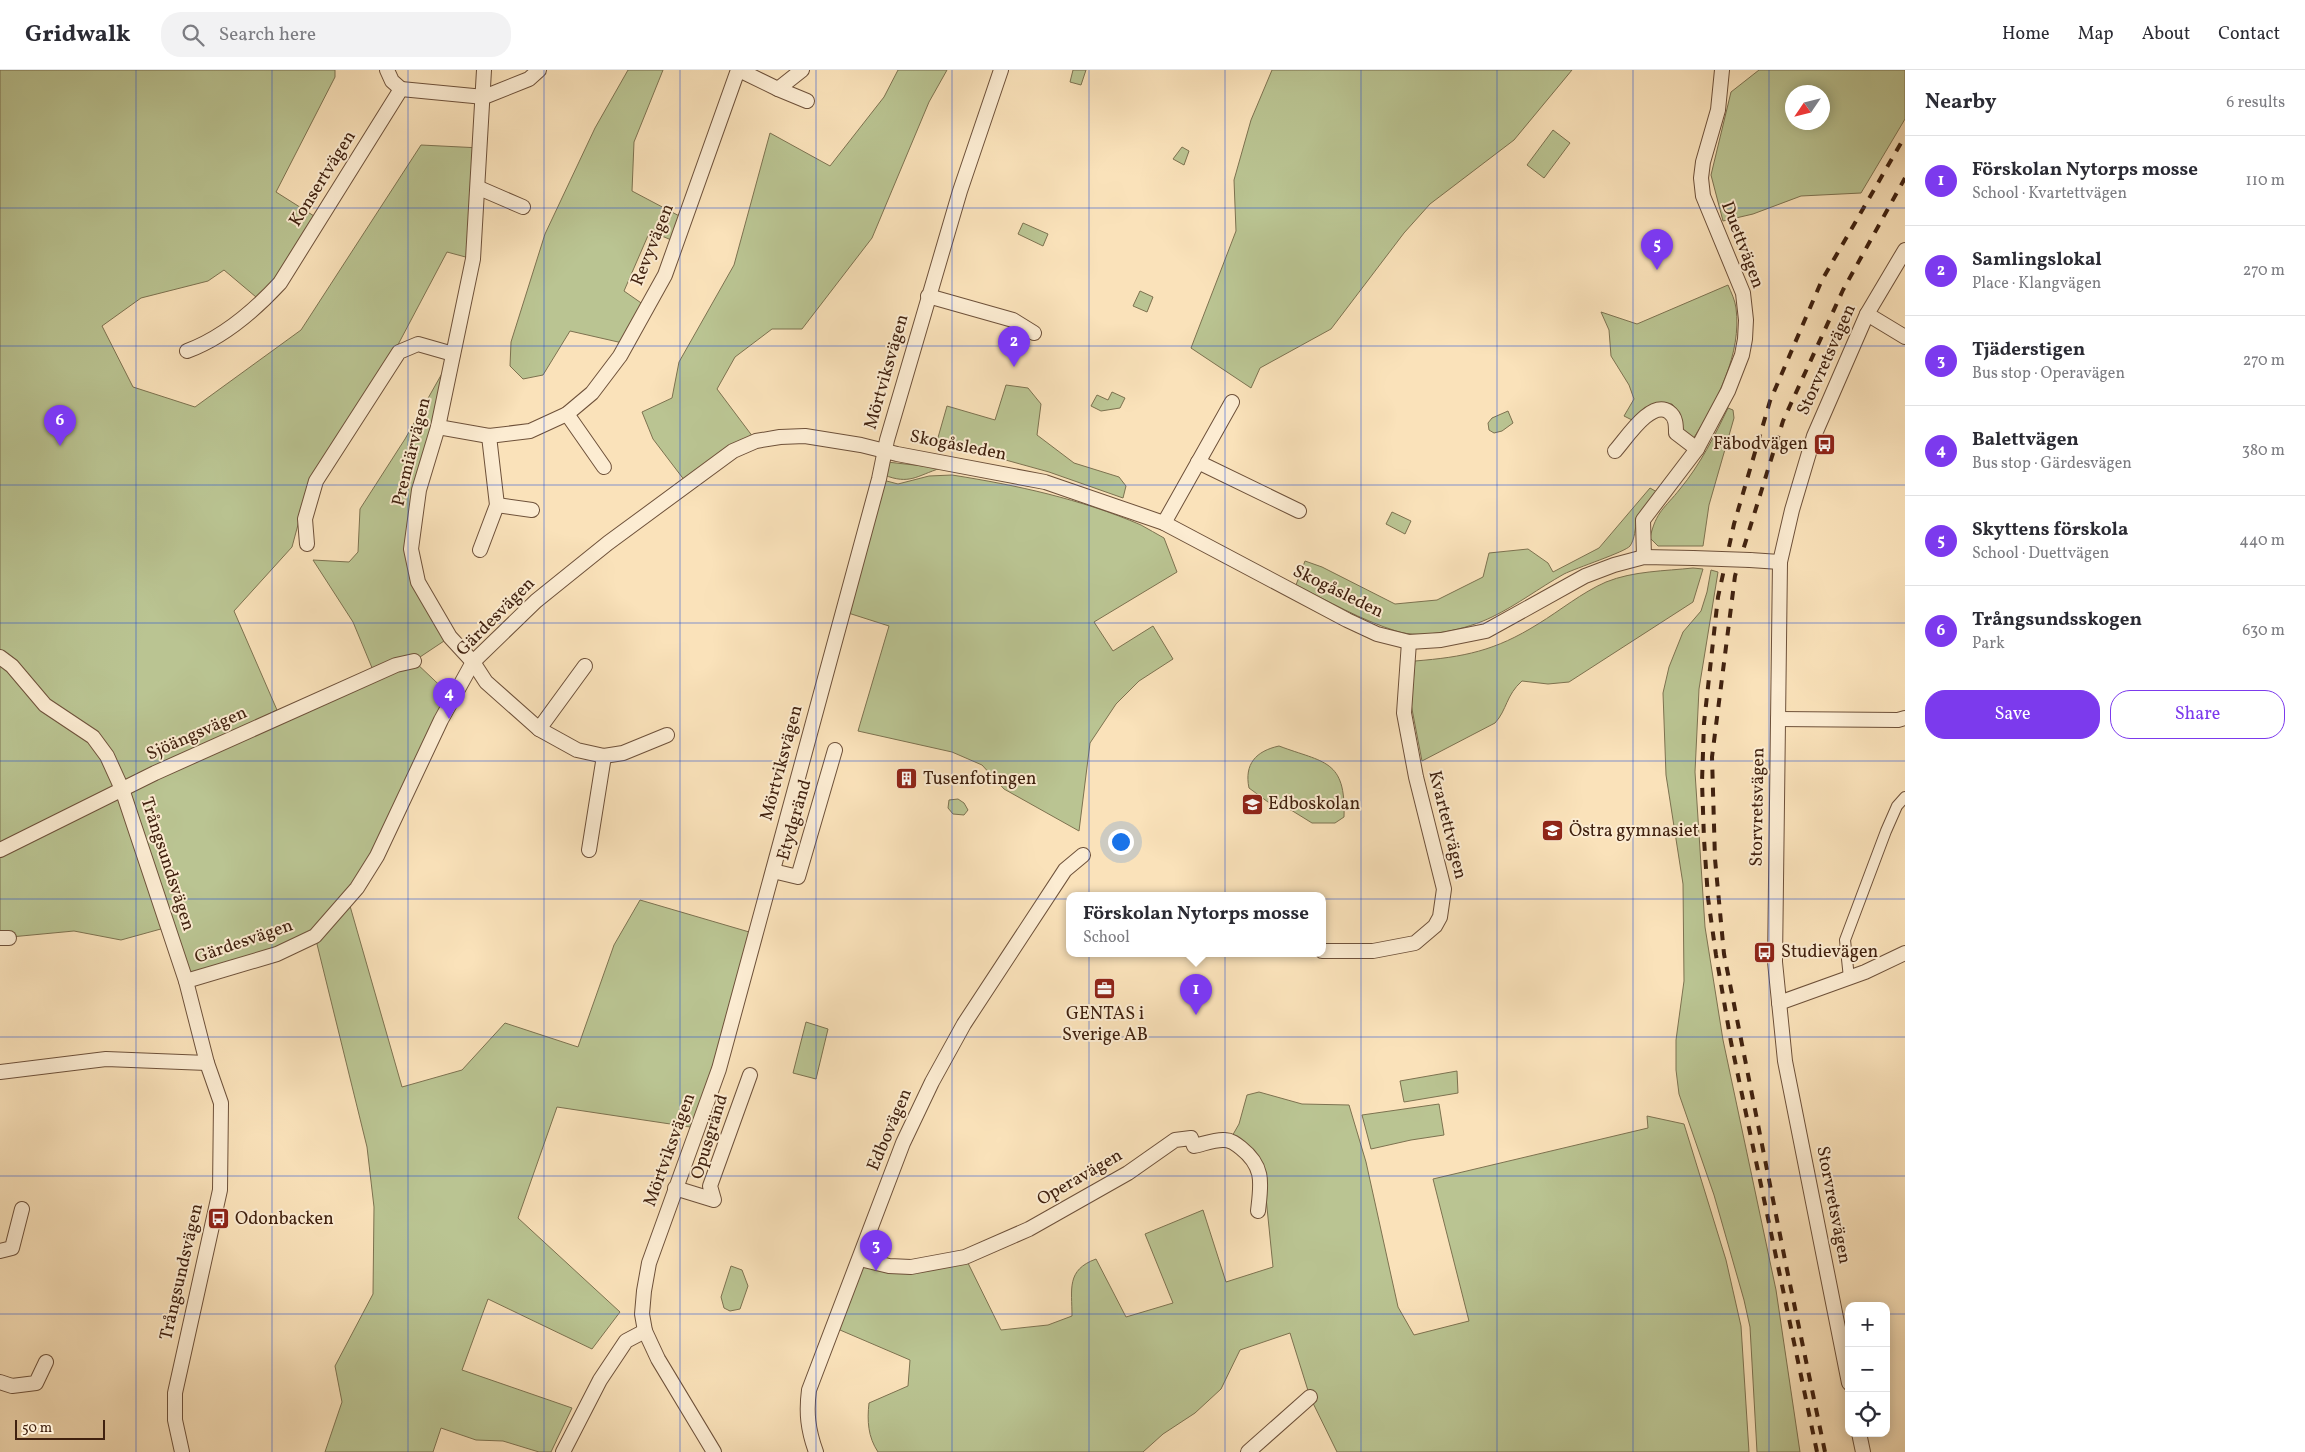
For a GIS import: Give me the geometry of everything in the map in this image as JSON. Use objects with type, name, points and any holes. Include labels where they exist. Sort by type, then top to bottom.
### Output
[{"type":"street","points":[[387,70],[392,81],[401,89],[484,97],[529,79],[539,70]]},
{"type":"street","points":[[484,70],[484,97]]},
{"type":"street","name":"Revyvägen","points":[[438,427],[489,436],[530,431],[567,414],[592,393],[620,356],[664,275],[739,70],[807,101]]},
{"type":"street","points":[[778,89],[802,70]]},
{"type":"street","name":"Mörtviksvägen","points":[[714,1452],[658,1359],[645,1331],[642,1314],[649,1262],[719,1069],[928,296],[960,191],[1001,70]]},
{"type":"street","name":"Duettvägen","points":[[1644,557],[1643,520],[1697,449],[1728,391],[1742,355],[1746,320],[1743,294],[1704,196],[1700,178],[1718,110],[1722,70]]},
{"type":"street","name":"Konsertvägen","points":[[187,351],[206,344],[264,300],[280,283],[401,89]]},
{"type":"street","name":"Premiärvägen","points":[[484,97],[473,258],[438,427],[419,490],[411,550],[418,582],[431,607],[450,637],[473,662],[486,682],[539,729],[577,750],[604,756]]},
{"type":"street","points":[[479,188],[523,207]]},
{"type":"street","name":"Storvretsvägen","points":[[1845,1363],[1785,1061],[1779,1003],[1776,962],[1780,562],[1792,510],[1814,436],[1867,314],[1905,250]]},
{"type":"street","points":[[928,296],[1012,320],[1034,333]]},
{"type":"street","points":[[1867,314],[1905,337]]},
{"type":"street","points":[[307,544],[305,519],[316,481],[399,352],[418,344],[453,354]]},
{"type":"street","points":[[1164,524],[1232,402]]},
{"type":"street","points":[[1615,451],[1644,417],[1654,409],[1665,409],[1672,414],[1676,422],[1676,434],[1697,449]]},
{"type":"street","points":[[567,414],[604,467]]},
{"type":"street","points":[[480,550],[497,505],[489,436]]},
{"type":"street","name":"Gärdesvägen","points":[[186,981],[277,954],[315,936],[357,888],[377,856],[441,720],[473,662],[543,595],[608,543],[733,451],[756,441],[780,437],[805,436],[885,450]]},
{"type":"street","name":"Skogåsleden","points":[[885,450],[1045,482],[1164,524],[1272,580],[1293,593],[1377,634],[1408,642],[1441,640],[1486,631],[1585,576],[1644,557],[1780,562]]},
{"type":"street","points":[[1198,462],[1299,511]]},
{"type":"street","points":[[497,505],[532,510]]},
{"type":"street","name":"Kvartettvägen","points":[[1326,951],[1373,951],[1414,943],[1435,926],[1440,917],[1444,889],[1416,777],[1404,713],[1408,642]]},
{"type":"street","name":"Trångsundsvägen","points":[[0,657],[12,666],[45,705],[93,737],[107,756],[122,789],[186,981],[207,1063],[220,1103],[220,1190],[178,1376],[175,1420],[182,1452]]},
{"type":"street","name":"Sjöängsvägen","points":[[0,850],[122,789],[396,665],[414,661]]},
{"type":"street","points":[[539,729],[585,666]]},
{"type":"street","points":[[1778,719],[1898,720],[1905,718]]},
{"type":"street","points":[[589,850],[604,756],[623,753],[667,736]]},
{"type":"street","name":"Etydgränd","points":[[773,871],[798,877],[835,750]]},
{"type":"street","points":[[1848,978],[1845,940],[1886,831],[1897,806],[1905,797]]},
{"type":"street","name":"Edbovägen","points":[[816,1452],[808,1427],[806,1413],[809,1390],[903,1143],[932,1082],[964,1024],[1065,870],[1084,855]]},
{"type":"street","points":[[1779,1003],[1848,978],[1905,953]]},
{"type":"street","points":[[0,1072],[106,1059],[207,1063]]},
{"type":"street","name":"Opusgränd","points":[[675,1188],[714,1200],[710,1186],[750,1075]]},
{"type":"street","name":"Operavägen","points":[[860,1259],[889,1266],[911,1267],[965,1256],[1029,1229],[1128,1174],[1175,1140],[1191,1138],[1194,1146],[1226,1139],[1247,1153],[1258,1166],[1261,1187],[1258,1211]]},
{"type":"street","points":[[0,1251],[12,1248],[22,1209]]},
{"type":"street","points":[[563,1452],[600,1380],[626,1341],[645,1331]]},
{"type":"street","points":[[0,1382],[12,1386],[36,1383],[46,1362]]},
{"type":"street","points":[[1248,1452],[1310,1397]]},
{"type":"street","points":[[1860,1437],[1863,1452]]},
{"type":"green space","points":[[0,70],[335,70],[335,77],[276,192],[314,216],[275,280],[256,297],[224,270],[208,281],[141,298],[102,326],[133,387],[195,407],[301,330],[421,145],[481,148],[473,259],[447,252],[392,356],[307,491],[292,547],[234,611],[277,710],[128,785],[375,675],[353,622],[313,560],[349,562],[358,552],[360,509],[405,439],[453,354],[411,549],[450,637],[414,661],[452,697],[348,899],[402,1087],[462,1070],[505,1023],[578,1047],[614,945],[640,900],[756,934],[697,1128],[557,1107],[518,1218],[620,1312],[592,1349],[488,1299],[462,1370],[572,1408],[551,1452],[539,1452],[503,1441],[476,1440],[441,1428],[433,1452],[325,1452],[342,1402],[335,1366],[373,1294],[374,1207],[367,1147],[315,936],[186,981],[168,927],[121,940],[74,931],[0,938]]},
{"type":"green space","points":[[628,70],[663,70],[634,142],[632,191],[685,219],[676,242],[650,231],[624,291],[647,307],[627,344],[570,331],[543,375],[523,379],[510,366],[511,342],[545,234],[595,128]]},
{"type":"green space","points":[[898,70],[947,70],[929,102],[872,238],[802,329],[772,329],[735,357],[717,389],[756,441],[688,485],[653,439],[642,412],[672,398],[679,362],[734,265],[770,133],[830,166],[884,97]]},
{"type":"green space","points":[[1073,70],[1086,70],[1081,85],[1070,82]]},
{"type":"green space","points":[[1272,70],[1572,70],[1514,140],[1430,204],[1404,233],[1331,329],[1260,368],[1251,388],[1191,348],[1236,231],[1234,180],[1251,120]]},
{"type":"green space","points":[[1759,70],[1905,70],[1905,119],[1861,193],[1801,196],[1753,214],[1723,221],[1711,175],[1731,92]]},
{"type":"green space","points":[[1553,130],[1570,143],[1544,178],[1527,165]]},
{"type":"green space","points":[[1182,147],[1189,151],[1184,165],[1173,159]]},
{"type":"green space","points":[[1023,223],[1048,234],[1043,246],[1018,234]]},
{"type":"green space","points":[[1728,285],[1735,305],[1737,325],[1735,342],[1726,376],[1719,393],[1693,439],[1684,431],[1678,413],[1672,404],[1654,404],[1642,411],[1634,421],[1624,416],[1634,399],[1629,385],[1611,356],[1609,330],[1601,312],[1637,324]]},
{"type":"green space","points":[[1140,291],[1153,297],[1147,312],[1133,306]]},
{"type":"green space","points":[[1006,385],[1028,388],[1041,404],[1037,435],[1074,463],[1119,477],[1126,486],[1123,498],[1049,472],[937,441],[947,406],[995,420]]},
{"type":"green space","points":[[1112,392],[1125,398],[1120,408],[1101,411],[1091,406],[1097,395],[1108,400]]},
{"type":"green space","points":[[1728,408],[1733,410],[1734,418],[1709,505],[1703,546],[1658,546],[1650,538],[1658,516],[1701,460]]},
{"type":"green space","points":[[1508,411],[1513,423],[1502,431],[1494,433],[1489,430],[1488,423],[1492,418]]},
{"type":"green space","points":[[887,462],[941,468],[913,478],[900,479],[884,475]]},
{"type":"green space","points":[[952,475],[1000,483],[1072,500],[1141,525],[1164,538],[1177,572],[1094,622],[1113,651],[1153,626],[1173,659],[1139,681],[1116,704],[1090,743],[1079,831],[1004,789],[982,765],[952,752],[858,731],[889,626],[842,611],[879,479],[898,484],[929,476]]},
{"type":"green space","points":[[1650,488],[1657,492],[1637,520],[1634,537],[1630,546],[1564,574],[1510,607],[1471,626],[1431,634],[1396,631],[1357,616],[1296,585],[1305,561],[1322,567],[1395,604],[1437,600],[1483,577],[1489,553],[1528,549],[1548,563],[1553,572],[1599,548]]},
{"type":"green space","points":[[1392,512],[1411,521],[1405,534],[1386,524]]},
{"type":"green space","points":[[1693,568],[1703,569],[1693,602],[1569,682],[1548,684],[1522,681],[1513,692],[1495,723],[1422,761],[1411,704],[1415,661],[1464,655],[1508,641],[1588,591],[1616,578],[1649,572]]},
{"type":"green space","points":[[1711,570],[1718,572],[1699,689],[1695,772],[1705,927],[1723,1040],[1776,1290],[1800,1452],[1757,1452],[1750,1327],[1714,1195],[1679,1094],[1676,1070],[1676,1040],[1684,981],[1683,884],[1666,775],[1663,693],[1669,667],[1683,632],[1701,611]]},
{"type":"green space","points":[[1279,746],[1329,766],[1341,784],[1344,798],[1344,817],[1335,823],[1312,823],[1291,810],[1268,802],[1249,788],[1248,772],[1250,765],[1264,751]]},
{"type":"green space","points":[[958,799],[964,803],[968,810],[964,815],[953,814],[948,808],[949,800]]},
{"type":"green space","points":[[806,1022],[828,1029],[816,1079],[793,1073]]},
{"type":"green space","points":[[1457,1071],[1458,1093],[1404,1102],[1400,1081]]},
{"type":"green space","points":[[1259,1092],[1302,1104],[1349,1105],[1366,1162],[1398,1307],[1414,1335],[1469,1321],[1433,1179],[1648,1128],[1647,1116],[1684,1124],[1726,1260],[1741,1326],[1749,1452],[1337,1452],[1310,1397],[1290,1333],[1240,1350],[1221,1389],[1195,1413],[1163,1434],[1143,1452],[878,1452],[872,1441],[869,1429],[869,1403],[908,1386],[910,1360],[833,1327],[860,1259],[889,1266],[965,1257],[1001,1330],[1048,1325],[1072,1316],[1072,1289],[1075,1275],[1086,1264],[1096,1259],[1126,1317],[1173,1303],[1145,1234],[1203,1210],[1226,1282],[1273,1267],[1263,1168],[1231,1138],[1239,1124],[1247,1095]]},
{"type":"green space","points":[[1439,1104],[1444,1135],[1371,1149],[1362,1115]]},
{"type":"green space","points":[[731,1266],[742,1270],[748,1286],[740,1309],[730,1311],[724,1308],[721,1297]]},
{"type":"railway","points":[[1817,1452],[1731,1042],[1716,955],[1708,898],[1704,839],[1702,782],[1704,723],[1718,597],[1734,524],[1770,401],[1822,280],[1905,136]]},
{"type":"railway","points":[[1825,1452],[1724,954],[1715,859],[1712,757],[1735,576],[1783,421],[1843,290],[1905,178]]},
{"type":"place","name":"Skyttens förskola","points":[[1657,270]]},
{"type":"place","name":"Samlingslokal","points":[[1014,367]]},
{"type":"place","name":"Fäbodvägen","points":[[1824,444]]},
{"type":"place","name":"Trångsundsskogen","points":[[60,446]]},
{"type":"place","name":"Balettvägen","points":[[449,719]]},
{"type":"place","name":"Tusenfotingen","points":[[907,779]]},
{"type":"place","name":"Edboskolan","points":[[1252,804]]},
{"type":"place","name":"Östra gymnasiet","points":[[1553,831]]},
{"type":"place","name":"Studievägen","points":[[1765,952]]},
{"type":"place","name":"GENTAS i Sverige AB","points":[[1105,989]]},
{"type":"place","name":"Förskolan Nytorps mosse","points":[[1196,1015]]},
{"type":"place","name":"Odonbacken","points":[[219,1219]]},
{"type":"place","name":"Tjäderstigen","points":[[876,1271]]}]
